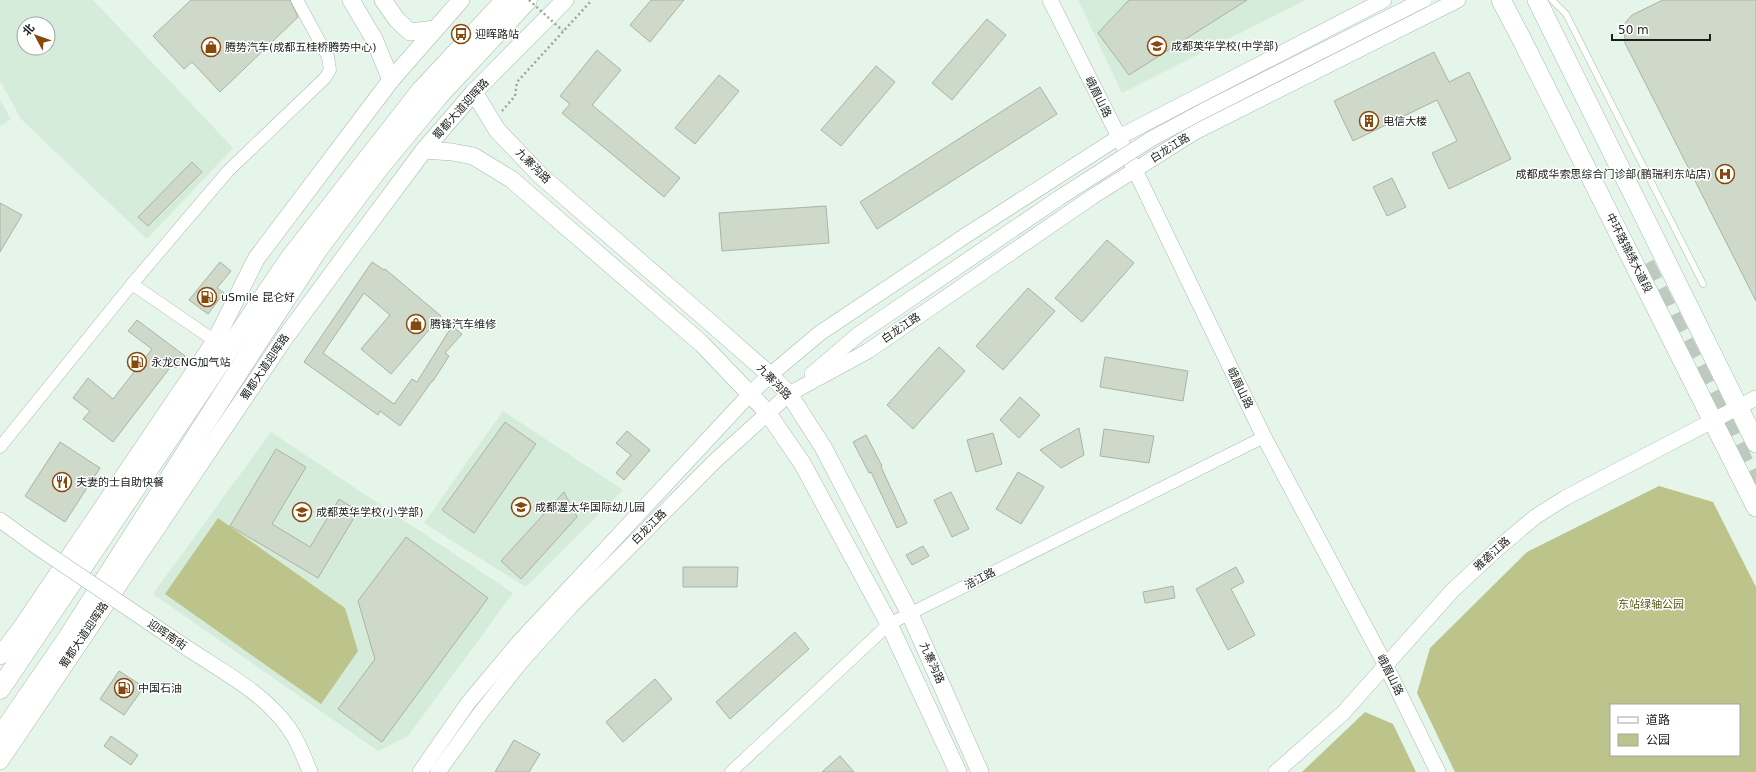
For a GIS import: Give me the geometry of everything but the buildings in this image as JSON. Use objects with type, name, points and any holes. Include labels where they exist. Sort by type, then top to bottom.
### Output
[{"type":"highway","points":[[0,689],[289,260],[421,91],[506,0]]},
{"type":"highway","name":"蜀都大道迎晖路","points":[[0,737],[68,638],[317,250],[380,166],[438,96],[528,0]]},
{"type":"main road","points":[[351,0],[374,39],[391,80]]},
{"type":"main road","points":[[384,0],[397,20],[410,32],[435,29]]},
{"type":"main road","points":[[0,656],[23,625],[215,342],[256,259],[391,80],[461,0]]},
{"type":"main road","name":"蜀都大道迎晖路","points":[[0,761],[284,339],[424,150],[474,92],[565,0]]},
{"type":"main road","name":"中环路锦绣大道段","points":[[1501,0],[1756,508]]},
{"type":"main road","points":[[1537,0],[1756,443]]},
{"type":"main road","name":"九寨沟路","points":[[474,92],[497,130],[541,176],[770,375],[789,394],[823,447],[910,614],[980,772]]},
{"type":"main road","name":"九寨沟路","points":[[424,150],[452,152],[473,156],[511,179],[702,344],[767,412],[802,463],[889,624],[958,772]]},
{"type":"main road","points":[[0,676],[23,625]]},
{"type":"street","points":[[0,447],[132,284],[228,171],[328,74],[330,70],[328,57],[296,0]]},
{"type":"street","name":"峨眉山路","points":[[1050,0],[1119,137],[1264,437],[1386,666],[1438,772]]},
{"type":"street","name":"白龙江路","points":[[420,772],[468,703],[519,642],[750,394],[820,333],[968,234],[1119,137],[1384,0]]},
{"type":"street","points":[[789,394],[859,334],[1059,198],[1151,139],[1203,111],[1423,0]]},
{"type":"street","name":"白龙江路","points":[[438,772],[479,715],[520,664],[573,604],[716,460],[767,412],[789,394],[868,351],[1092,197],[1195,132],[1458,0]]},
{"type":"street","points":[[132,284],[215,342]]},
{"type":"street","name":"雅砻江路","points":[[1276,772],[1343,713],[1452,591],[1496,548],[1535,517],[1565,498],[1756,398]]},
{"type":"street","name":"涪江路","points":[[731,772],[889,624],[1264,437]]},
{"type":"street","name":"迎晖南街","points":[[0,520],[33,544],[246,687],[275,712],[290,729],[310,772]]},
{"type":"lane","points":[[1552,0],[1566,14],[1703,284]]},
{"type":"path","points":[[528,0],[563,31]]},
{"type":"path","points":[[492,122],[515,96],[517,82],[590,1]]},
{"type":"shaded area","points":[[0,0],[93,0],[233,148],[147,239],[21,119],[0,81]]},
{"type":"shaded area","name":"成都英华学校(中学部)","points":[[1078,0],[1305,0],[1122,93]]},
{"type":"shaded area","points":[[0,100],[11,119],[0,126]]},
{"type":"shaded area","name":"成都渥太华国际幼儿园","points":[[503,411],[623,490],[526,587],[424,523]]},
{"type":"shaded area","name":"成都英华学校(小学部)","points":[[271,432],[513,593],[408,736],[378,751],[153,594]]},
{"type":"green space","name":"东站绿轴公园","points":[[1659,486],[1713,502],[1756,587],[1756,772],[1455,772],[1417,693],[1430,648],[1527,552]]},
{"type":"green space","points":[[218,518],[345,608],[358,651],[321,704],[165,594]]},
{"type":"green space","points":[[1365,712],[1393,724],[1416,772],[1302,772]]},
{"type":"tunnel","points":[[1645,264],[1756,486]]},
{"type":"place","name":"迎晖路站","points":[[461,34]]},
{"type":"place","name":"成都英华学校(中学部)","points":[[1157,46]]},
{"type":"place","name":"腾势汽车(成都五桂桥腾势中心)","points":[[211,47]]},
{"type":"place","name":"电信大楼","points":[[1369,121]]},
{"type":"place","name":"成都成华索思综合门诊部(鹏瑞利东站店)","points":[[1725,174]]},
{"type":"place","name":"uSmile 昆仑好","points":[[207,297]]},
{"type":"place","name":"腾锋汽车维修","points":[[416,324]]},
{"type":"place","name":"永龙CNG加气站","points":[[137,362]]},
{"type":"place","name":"夫妻的士自助快餐","points":[[62,482]]},
{"type":"place","name":"成都渥太华国际幼儿园","points":[[521,507]]},
{"type":"place","name":"成都英华学校(小学部)","points":[[302,512]]},
{"type":"place","name":"中国石油","points":[[124,688]]}]
